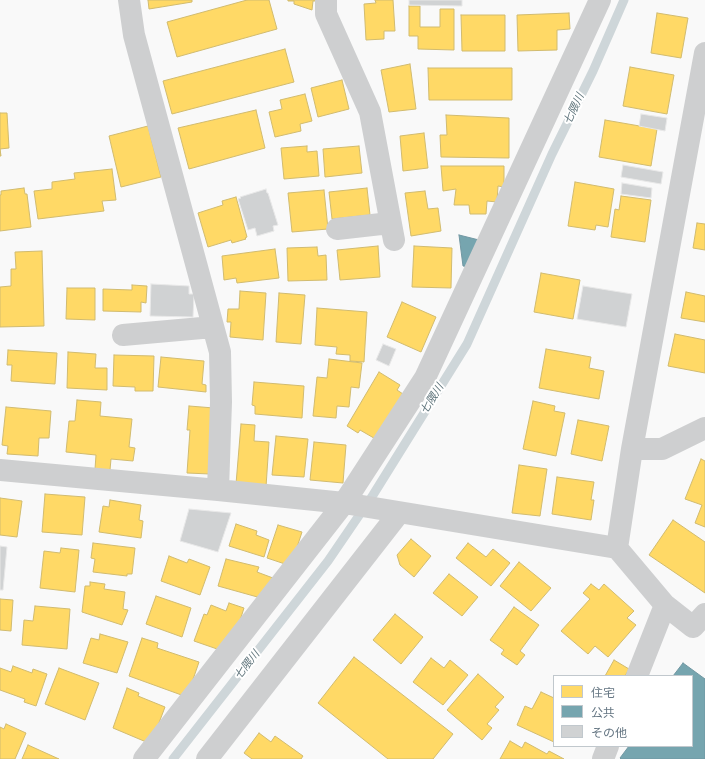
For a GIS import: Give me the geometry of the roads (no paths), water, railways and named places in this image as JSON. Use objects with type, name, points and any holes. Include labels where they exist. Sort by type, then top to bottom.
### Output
[{"type":"street","points":[[129,0],[134,35],[220,352],[221,402],[218,490]]},
{"type":"street","points":[[326,0],[326,14],[370,112],[392,231],[337,229]]},
{"type":"street","points":[[144,759],[344,503],[425,378],[600,0]]},
{"type":"street","points":[[617,548],[632,449],[702,84],[705,53]]},
{"type":"street","points":[[123,335],[213,327]]},
{"type":"street","points":[[632,449],[662,450],[705,428]]},
{"type":"street","points":[[0,470],[344,503],[391,512],[617,548],[666,605],[693,627],[705,614]]},
{"type":"street","points":[[207,759],[391,512]]},
{"type":"street","points":[[637,675],[666,605]]},
{"type":"street","points":[[603,759],[608,747]]},
{"type":"waterway","name":"七隈川","points":[[173,759],[328,561],[373,495],[467,344],[552,154],[593,71],[624,0]]}]
